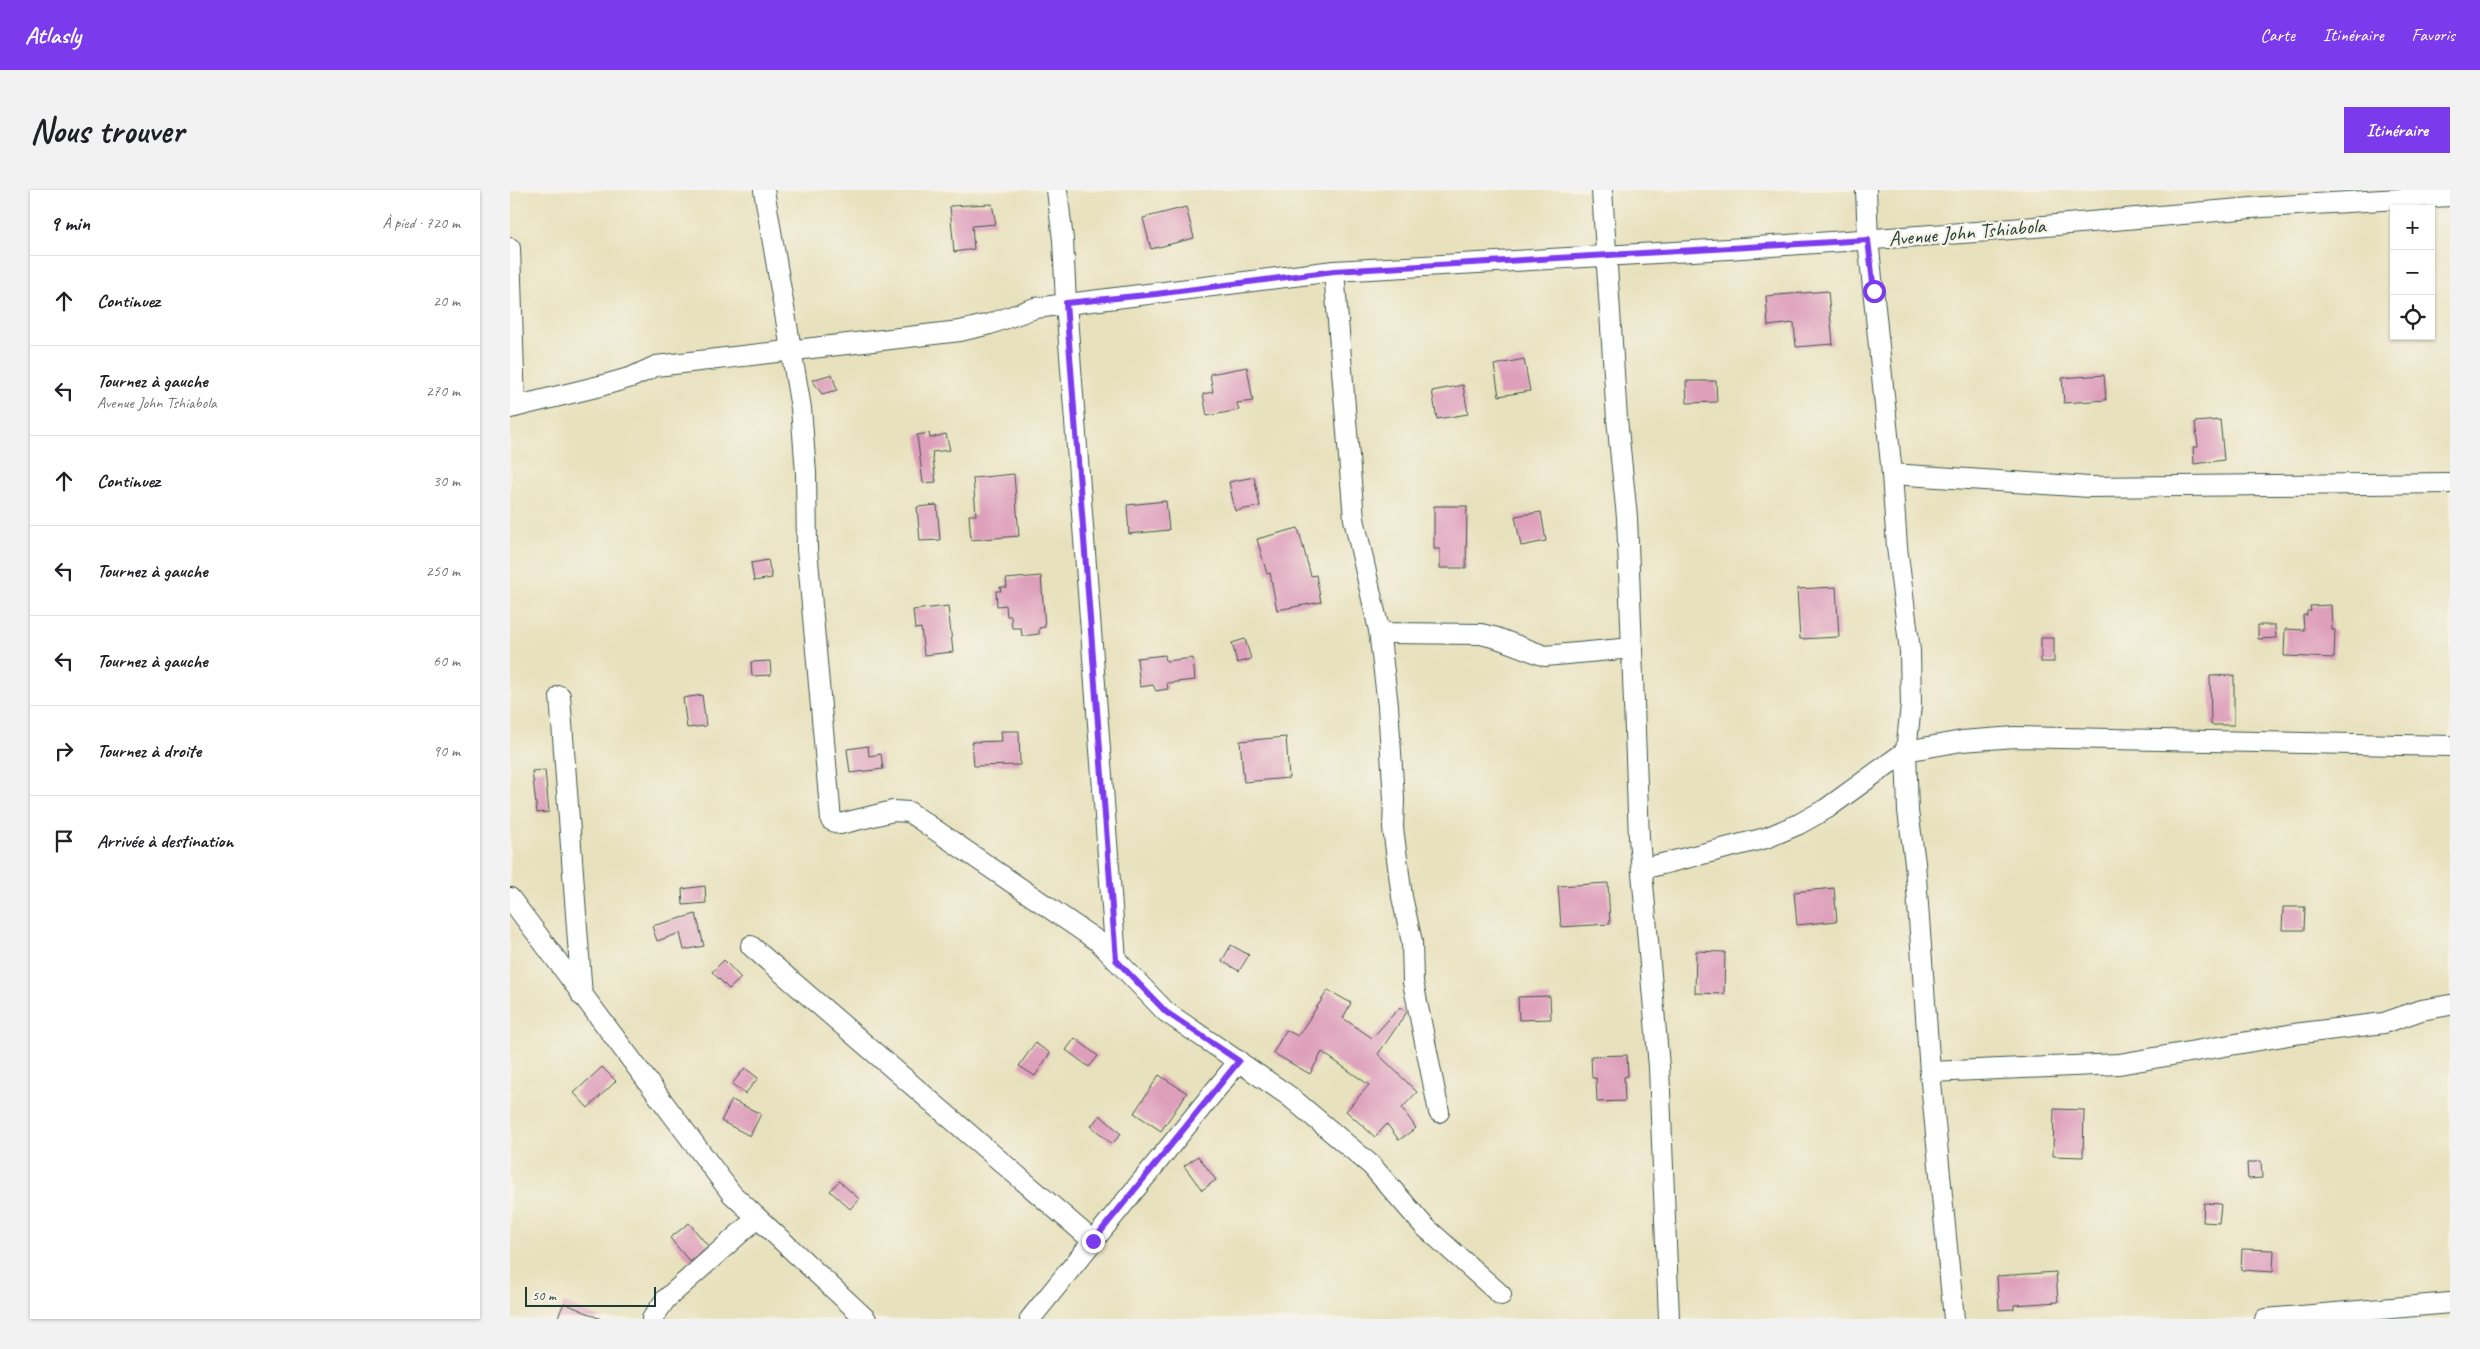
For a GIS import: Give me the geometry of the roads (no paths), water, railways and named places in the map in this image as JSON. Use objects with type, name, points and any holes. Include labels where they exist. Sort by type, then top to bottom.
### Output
[{"type":"street","points":[[764,190],[774,259],[792,348],[801,408],[806,472],[807,549],[831,820],[840,824],[893,811],[909,812],[1099,942],[1166,1012],[1289,1096],[1372,1166],[1424,1226],[1501,1295]]},
{"type":"street","points":[[1057,190],[1063,240],[1066,303],[1116,960]]},
{"type":"street","points":[[1602,190],[1617,419],[1627,517],[1642,869],[1658,1067],[1669,1319]]},
{"type":"street","points":[[1866,190],[1868,240],[1892,474],[1897,547],[1910,651],[1910,705],[1906,751],[1908,811],[1920,918],[1930,1072],[1954,1319]]},
{"type":"street","name":"Avenue John Tshiabola","points":[[513,408],[604,386],[632,377],[656,366],[728,359],[792,348],[867,342],[960,330],[990,324],[1035,308],[1066,303],[1156,294],[1334,271],[1868,240],[2263,207],[2450,196]]},
{"type":"street","points":[[510,248],[513,408]]},
{"type":"street","points":[[1334,271],[1354,519],[1380,630],[1388,706],[1394,799],[1393,828],[1402,897],[1412,942],[1413,982],[1439,1112]]},
{"type":"street","points":[[1892,474],[2089,487],[2450,483]]},
{"type":"street","points":[[1380,630],[1388,633],[1481,634],[1544,656],[1632,648]]},
{"type":"street","points":[[560,696],[582,996]]},
{"type":"street","points":[[1642,869],[1766,838],[1799,824],[1826,809],[1906,751],[1962,741],[2016,737],[2450,746]]},
{"type":"street","points":[[510,898],[732,1194],[866,1319]]},
{"type":"street","points":[[751,946],[1093,1241]]},
{"type":"street","points":[[1930,1072],[2119,1064],[2284,1035],[2384,1023],[2420,1010],[2450,1005]]},
{"type":"street","points":[[1030,1319],[1239,1061]]},
{"type":"street","points":[[652,1319],[666,1299],[757,1218]]},
{"type":"street","points":[[2265,1319],[2450,1303]]}]
